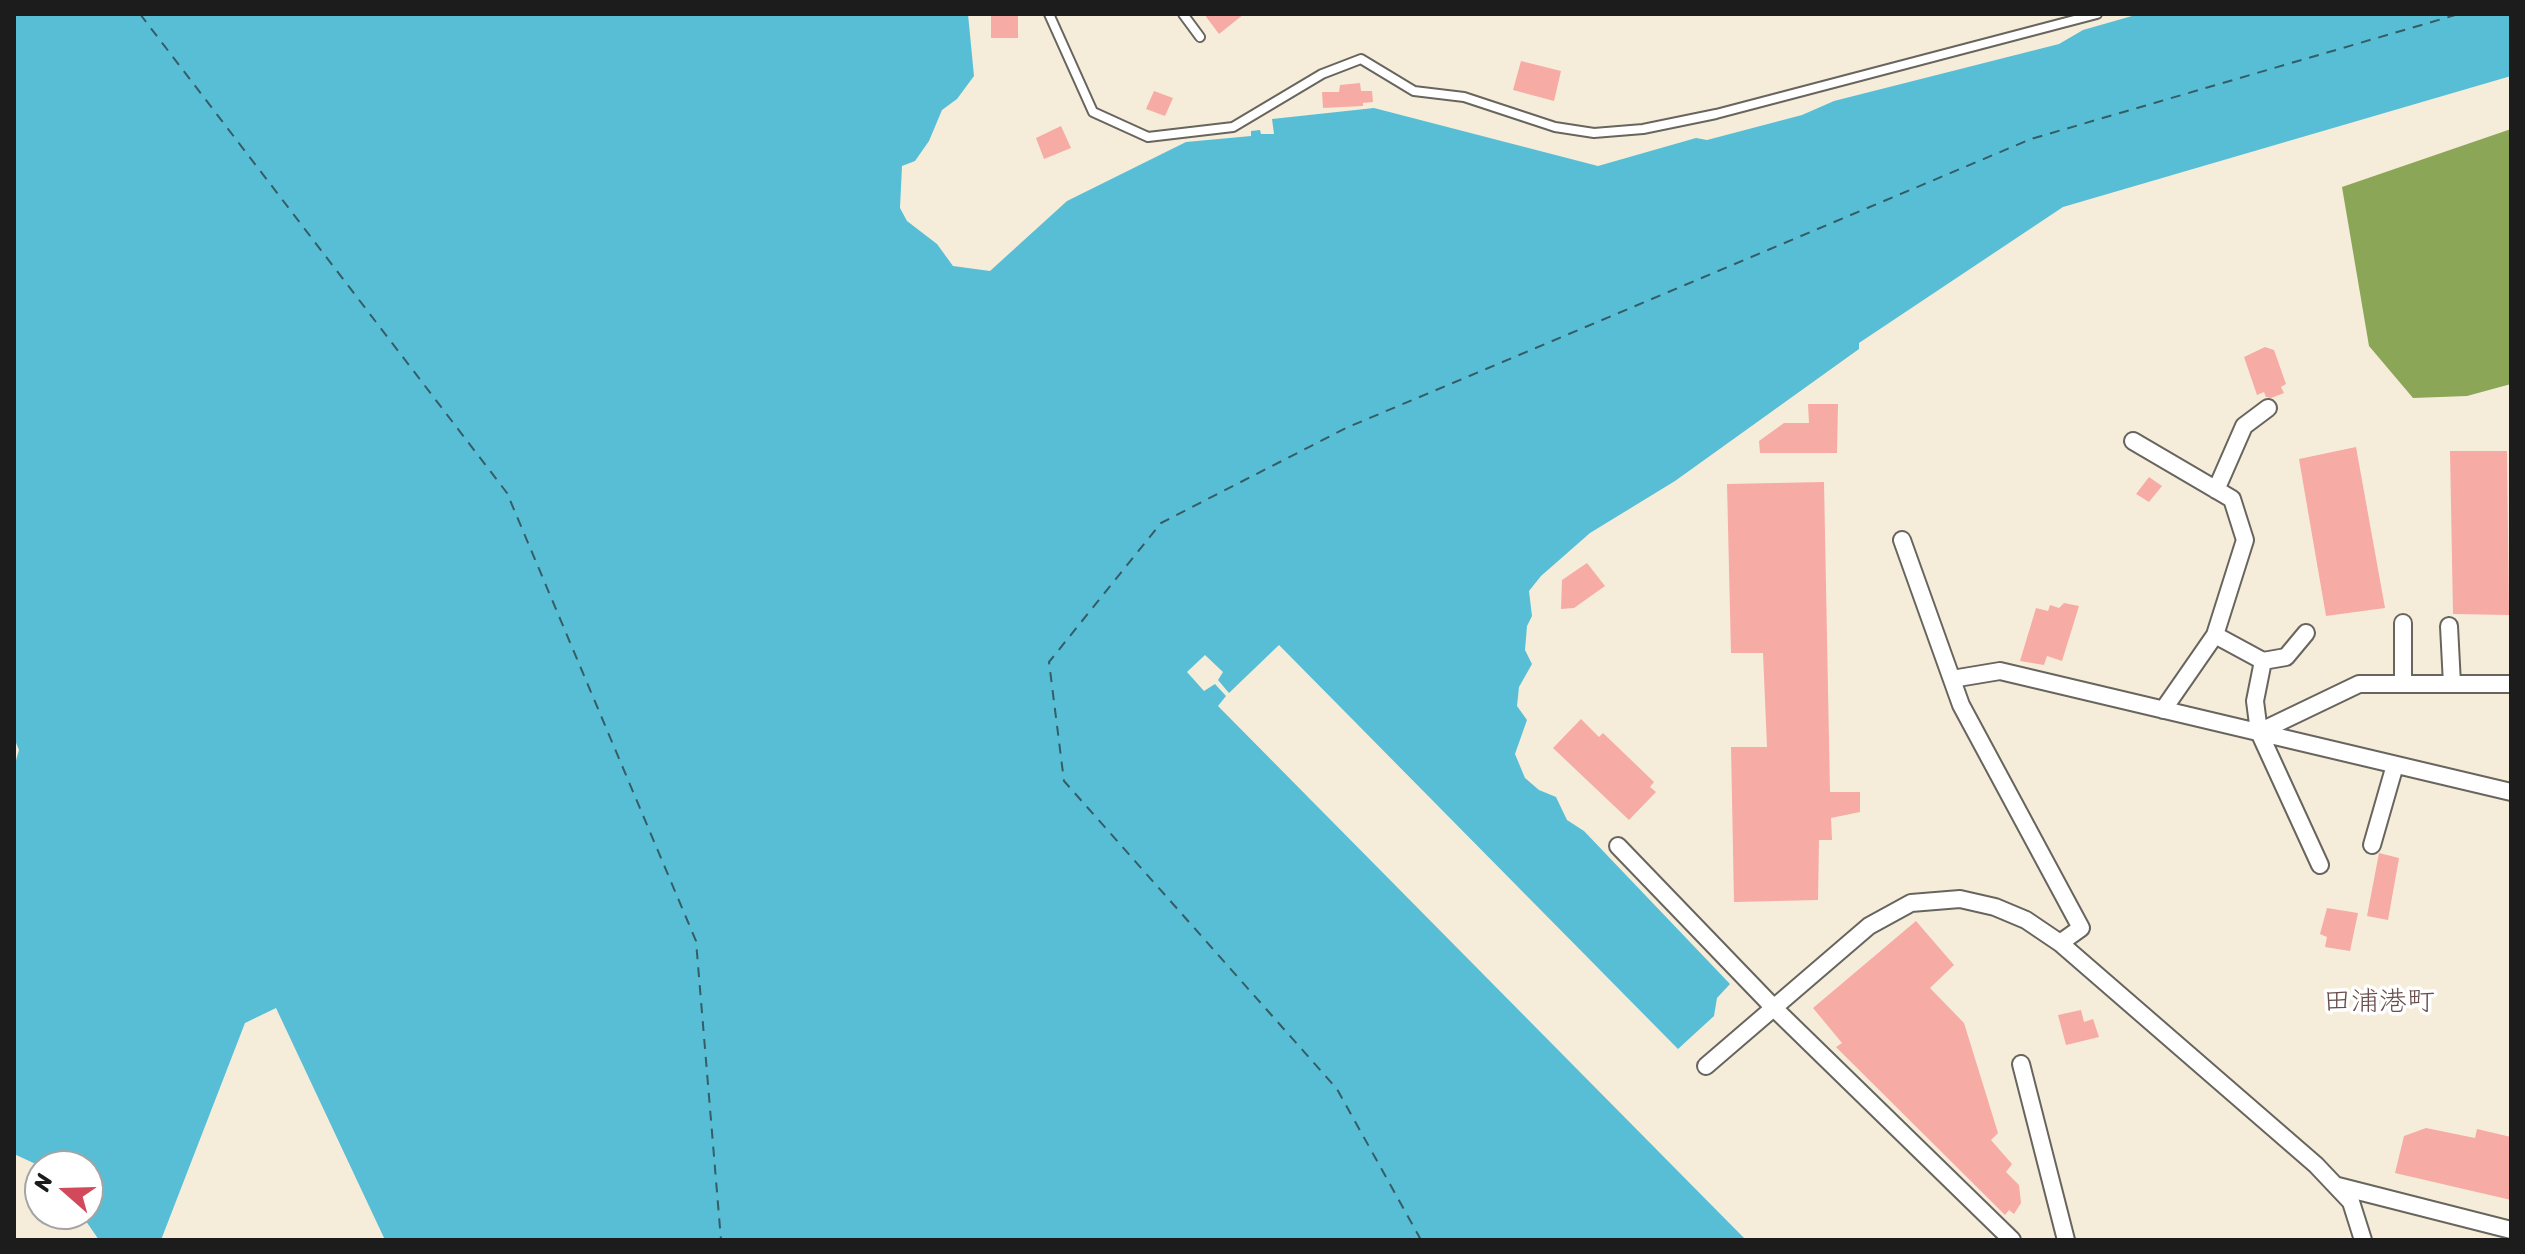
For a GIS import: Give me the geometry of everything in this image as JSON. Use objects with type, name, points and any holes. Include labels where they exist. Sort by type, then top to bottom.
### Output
[{"type":"street","points":[[2216,490],[2244,426],[2268,408]]},
{"type":"street","points":[[2133,441],[2232,499],[2245,540],[2215,635],[2163,710]]},
{"type":"street","points":[[1902,540],[1961,705],[2081,928],[2060,943]]},
{"type":"street","points":[[2403,623],[2403,684]]},
{"type":"street","points":[[2449,626],[2452,684]]},
{"type":"street","points":[[2215,635],[2263,661],[2286,657],[2306,633]]},
{"type":"street","points":[[2263,661],[2255,701],[2259,732],[2320,865]]},
{"type":"street","points":[[1952,679],[2000,671],[2511,792]]},
{"type":"street","points":[[2259,732],[2359,684],[2511,684]]},
{"type":"street","points":[[2372,845],[2395,765]]},
{"type":"street","points":[[1618,846],[1776,1010],[2012,1240]]},
{"type":"street","points":[[1706,1066],[1776,1010],[1869,926],[1911,903],[1960,899],[1995,907],[2026,920],[2060,943],[2336,1186],[2351,1202],[2358,1239]]},
{"type":"street","points":[[2021,1064],[2066,1240]]},
{"type":"street","points":[[2336,1186],[2511,1230]]},
{"type":"lane","points":[[1049,14],[1093,112],[1148,137],[1233,127],[1322,74],[1361,59],[1414,91],[1464,97],[1555,127],[1594,133],[1643,129],[1716,114],[2097,14]]},
{"type":"lane","points":[[1183,14],[1200,37]]},
{"type":"green space","points":[[2511,129],[2511,384],[2467,396],[2413,398],[2369,346],[2342,187]]},
{"type":"water","points":[[14,14],[968,14],[974,76],[957,99],[942,110],[929,141],[915,161],[902,166],[900,208],[907,221],[937,244],[953,266],[990,271],[1067,201],[1186,142],[1251,136],[1251,131],[1260,130],[1261,134],[1274,134],[1272,119],[1374,108],[1598,166],[1696,138],[1707,140],[1802,115],[1834,101],[2059,44],[2083,30],[2139,14],[2511,14],[2511,76],[2063,207],[1859,343],[1859,349],[1675,481],[1590,533],[1541,576],[1529,591],[1532,616],[1527,626],[1525,650],[1532,664],[1519,687],[1517,706],[1527,720],[1515,754],[1525,778],[1539,790],[1556,797],[1567,820],[1584,831],[1730,984],[1717,998],[1714,1016],[1678,1049],[1279,645],[1229,693],[1218,680],[1223,672],[1205,655],[1187,672],[1204,691],[1215,684],[1226,696],[1218,706],[1746,1240],[385,1240],[276,1008],[245,1023],[161,1240],[99,1240],[92,1230],[104,1230],[104,1150],[24,1150],[24,1159],[14,1154],[14,767],[19,750],[14,738]]},
{"type":"building","points":[[991,14],[1018,14],[1018,38],[991,38]]},
{"type":"building","points":[[1204,14],[1244,14],[1219,34]]},
{"type":"building","points":[[1521,61],[1561,71],[1554,101],[1513,90]]},
{"type":"building","points":[[1360,83],[1361,91],[1372,91],[1373,102],[1363,103],[1363,106],[1323,108],[1322,92],[1339,92],[1340,85]]},
{"type":"building","points":[[1154,91],[1173,98],[1165,116],[1146,109]]},
{"type":"building","points":[[1061,126],[1071,148],[1044,159],[1036,138]]},
{"type":"building","points":[[2265,347],[2274,350],[2286,384],[2281,387],[2284,393],[2271,398],[2266,397],[2264,392],[2257,395],[2244,357]]},
{"type":"building","points":[[1808,404],[1838,404],[1837,453],[1760,453],[1759,441],[1784,423],[1809,423]]},
{"type":"building","points":[[2356,447],[2385,608],[2326,616],[2299,459]]},
{"type":"building","points":[[2450,451],[2507,451],[2509,615],[2453,614]]},
{"type":"building","points":[[2149,477],[2162,486],[2149,502],[2136,494]]},
{"type":"building","points":[[1824,482],[1830,792],[1860,792],[1860,812],[1831,818],[1832,840],[1819,840],[1818,900],[1734,902],[1731,747],[1767,747],[1763,653],[1731,653],[1727,484]]},
{"type":"building","points":[[1587,563],[1605,586],[1574,608],[1561,609],[1562,580]]},
{"type":"building","points":[[2064,603],[2079,606],[2062,661],[2047,656],[2044,665],[2020,661],[2036,608],[2048,611],[2050,605],[2059,608]]},
{"type":"building","points":[[1581,719],[1599,737],[1603,733],[1654,782],[1650,787],[1656,792],[1629,820],[1553,748]]},
{"type":"building","points":[[2379,853],[2399,858],[2388,920],[2367,916]]},
{"type":"building","points":[[2327,908],[2358,913],[2350,951],[2325,947],[2327,937],[2320,934]]},
{"type":"building","points":[[1916,921],[1954,965],[1930,988],[1964,1023],[1998,1133],[1991,1140],[2012,1164],[2006,1172],[2019,1185],[2021,1203],[2014,1214],[2009,1210],[2005,1215],[1836,1047],[1842,1043],[1813,1008]]},
{"type":"building","points":[[2081,1010],[2084,1022],[2093,1019],[2099,1037],[2066,1045],[2058,1015]]},
{"type":"building","points":[[2426,1128],[2475,1138],[2477,1129],[2511,1137],[2511,1200],[2395,1173],[2404,1136]]},
{"type":"ferry route","points":[[140,14],[507,493],[696,941],[721,1240]]},
{"type":"ferry route","points":[[1421,1240],[1337,1089],[1064,781],[1049,662],[1161,523],[1346,428],[2031,139],[2459,14]]},
{"type":"district","name":"田浦港町","points":[[2379,1003]]}]
